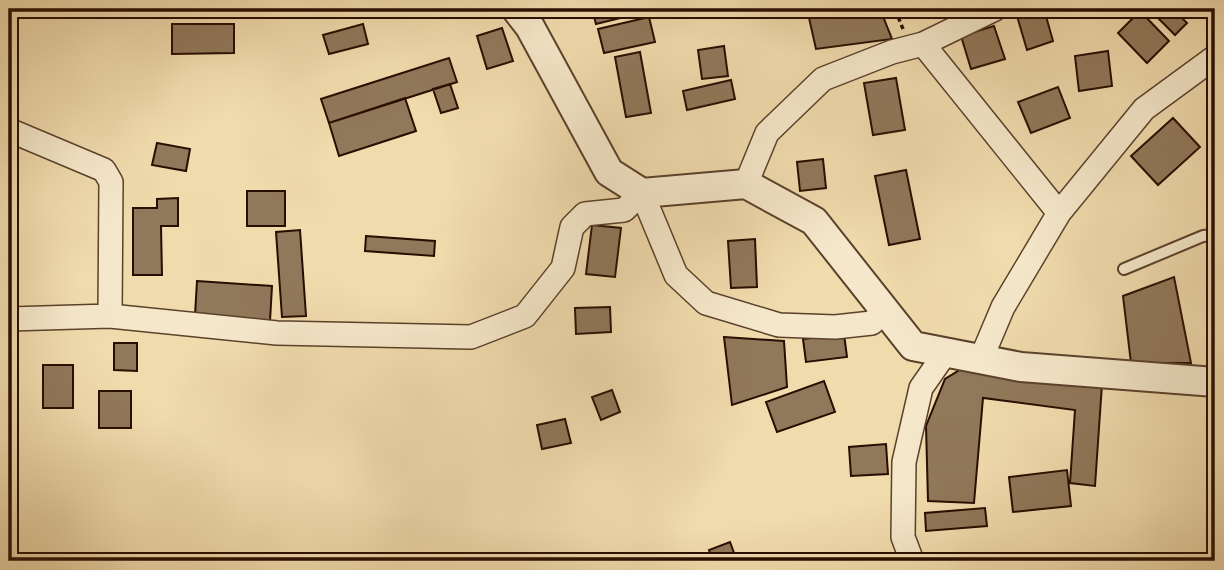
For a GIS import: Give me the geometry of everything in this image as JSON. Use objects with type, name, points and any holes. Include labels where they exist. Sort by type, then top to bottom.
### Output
[{"type":"street","points":[[516,9],[530,27],[609,172],[642,193],[676,275],[706,303],[779,325],[835,327],[872,323],[885,309]]},
{"type":"street","points":[[746,184],[767,133],[823,79],[892,52],[923,44],[995,9]]},
{"type":"street","points":[[923,44],[1059,213]]},
{"type":"street","points":[[981,359],[1003,307],[1059,213],[1144,109],[1215,57]]},
{"type":"street","points":[[9,130],[104,170],[111,182],[110,316]]},
{"type":"street","points":[[9,319],[110,316],[277,333],[471,337],[525,316],[563,268],[572,227],[585,214],[624,210],[642,193],[746,184],[814,221],[913,346],[1021,367],[1215,382]]},
{"type":"street","points":[[912,561],[903,537],[904,462],[921,388],[946,352]]},
{"type":"lane","points":[[1124,269],[1203,236],[1215,235]]},
{"type":"building","points":[[592,9],[652,9],[653,10],[596,24]]},
{"type":"building","points":[[807,9],[880,9],[892,39],[816,49]]},
{"type":"building","points":[[1044,9],[1053,41],[1027,50],[1017,16]]},
{"type":"building","points":[[1149,9],[1173,9],[1187,23],[1175,35]]},
{"type":"building","points":[[1140,11],[1169,41],[1147,63],[1118,33]]},
{"type":"building","points":[[649,17],[655,42],[604,53],[598,29]]},
{"type":"building","points":[[172,24],[234,24],[234,53],[172,54]]},
{"type":"building","points":[[363,24],[368,44],[329,54],[323,35]]},
{"type":"building","points":[[994,26],[1005,59],[971,69],[961,36]]},
{"type":"building","points":[[502,28],[513,61],[487,69],[477,36]]},
{"type":"building","points":[[724,46],[728,76],[702,79],[698,50]]},
{"type":"building","points":[[1108,51],[1112,86],[1079,91],[1075,56]]},
{"type":"building","points":[[640,52],[651,113],[626,117],[615,57]]},
{"type":"building","points":[[449,58],[457,82],[329,123],[321,99]]},
{"type":"building","points":[[896,78],[905,130],[873,135],[864,83]]},
{"type":"building","points":[[731,80],[735,99],[687,110],[683,91]]},
{"type":"building","points":[[450,84],[458,108],[441,113],[433,89]]},
{"type":"building","points":[[1058,87],[1070,118],[1031,133],[1018,102]]},
{"type":"building","points":[[405,98],[416,131],[339,156],[329,123]]},
{"type":"building","points":[[1173,118],[1200,147],[1158,185],[1131,156]]},
{"type":"building","points":[[157,143],[190,149],[186,171],[152,165]]},
{"type":"building","points":[[823,159],[826,188],[800,191],[797,162]]},
{"type":"building","points":[[906,170],[920,239],[889,245],[875,176]]},
{"type":"building","points":[[247,191],[285,191],[285,226],[247,226]]},
{"type":"building","points":[[178,198],[178,226],[161,226],[162,275],[133,275],[133,208],[157,208],[157,199]]},
{"type":"building","points":[[592,225],[621,228],[615,277],[586,274]]},
{"type":"building","points":[[300,230],[306,316],[282,317],[276,232]]},
{"type":"building","points":[[366,236],[435,241],[434,256],[365,251]]},
{"type":"building","points":[[755,239],[757,287],[731,288],[728,241]]},
{"type":"building","points":[[1174,277],[1191,363],[1131,363],[1123,296]]},
{"type":"building","points":[[197,281],[272,286],[270,321],[195,315]]},
{"type":"building","points":[[610,307],[611,332],[576,334],[575,308]]},
{"type":"building","points":[[844,334],[847,357],[806,362],[803,339]]},
{"type":"building","points":[[724,337],[784,341],[787,387],[732,405]]},
{"type":"building","points":[[114,343],[137,343],[137,371],[114,370]]},
{"type":"building","points":[[43,365],[73,365],[73,408],[43,408]]},
{"type":"building","points":[[966,366],[1102,384],[1095,486],[1070,483],[1075,410],[983,398],[974,503],[928,501],[926,426],[945,379]]},
{"type":"building","points":[[824,381],[835,412],[777,432],[766,402]]},
{"type":"building","points":[[612,390],[620,412],[601,420],[592,397]]},
{"type":"building","points":[[99,391],[131,391],[131,428],[99,428]]},
{"type":"building","points":[[565,419],[571,443],[542,449],[537,425]]},
{"type":"building","points":[[886,444],[888,474],[851,476],[849,447]]},
{"type":"building","points":[[1067,470],[1071,506],[1013,512],[1009,477]]},
{"type":"building","points":[[985,508],[987,526],[926,531],[925,513]]},
{"type":"building","points":[[730,542],[737,561],[713,561],[709,550]]}]
